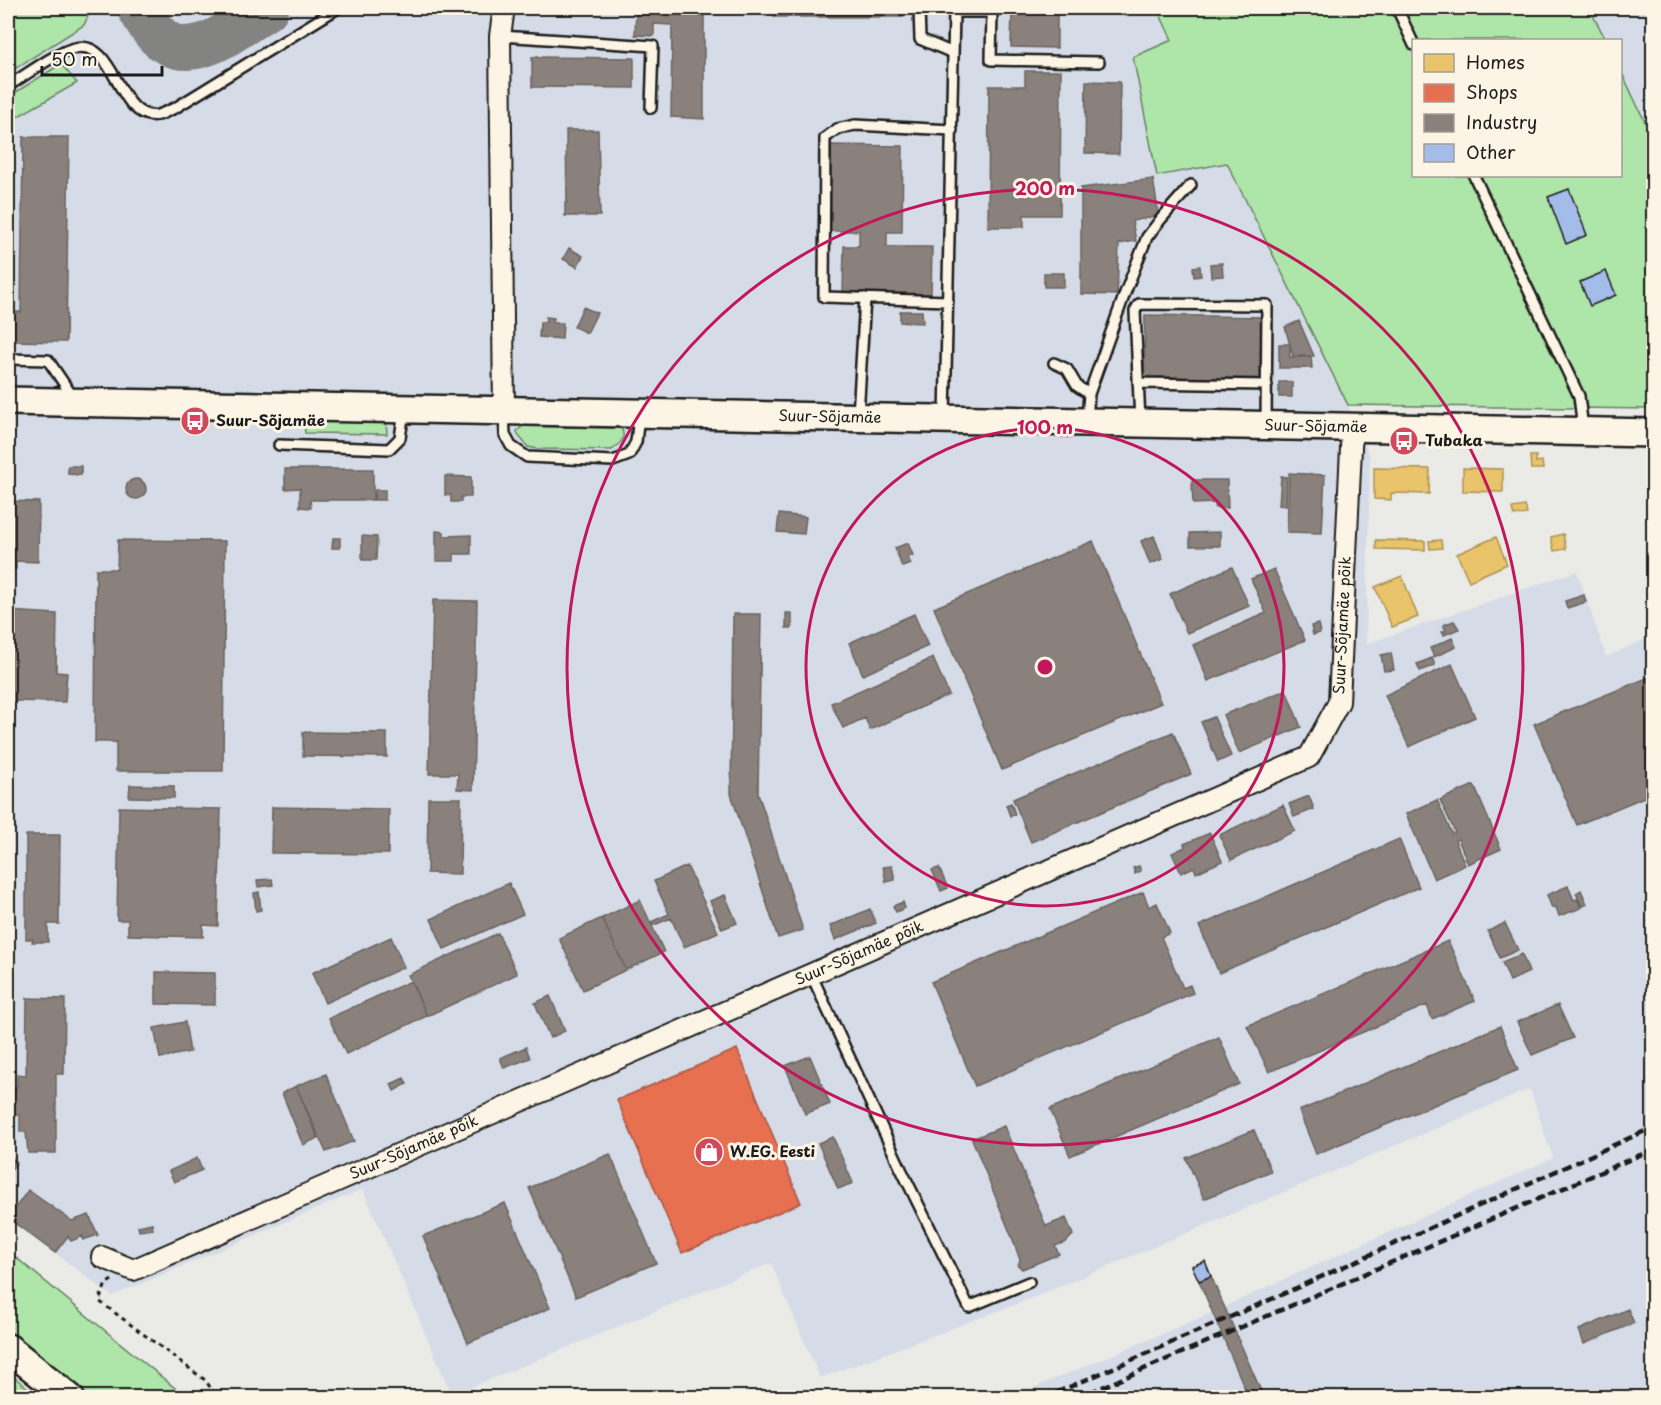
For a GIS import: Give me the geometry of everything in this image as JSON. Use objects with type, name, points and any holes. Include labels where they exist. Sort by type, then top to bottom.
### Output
[{"type":"main road","name":"Suur-Sõjamäe","points":[[8,401],[1653,433]]},
{"type":"main road","points":[[8,1348],[70,1398]]},
{"type":"street","points":[[504,8],[500,36],[504,411]]},
{"type":"street","name":"Suur-Sõjamäe põik","points":[[133,1270],[1309,757],[1339,702],[1352,427]]},
{"type":"street","points":[[102,1257],[133,1270]]},
{"type":"lane","points":[[8,86],[62,53],[77,47],[89,49],[98,53],[133,108],[144,114],[157,115],[175,108],[338,8]]},
{"type":"lane","points":[[919,8],[920,39],[953,52]]},
{"type":"lane","points":[[1397,8],[1412,43]]},
{"type":"lane","points":[[945,419],[954,12],[965,10],[992,12],[991,60],[1099,62]]},
{"type":"lane","points":[[500,36],[653,46],[651,108]]},
{"type":"lane","points":[[948,301],[824,297],[825,138],[837,129],[855,125],[952,130]]},
{"type":"lane","points":[[1474,177],[1579,396],[1584,432]]},
{"type":"lane","points":[[1087,422],[1089,394],[1147,237],[1191,185]]},
{"type":"lane","points":[[858,417],[865,298]]},
{"type":"lane","points":[[1140,423],[1135,311],[1139,304],[1267,306],[1266,425]]},
{"type":"lane","points":[[8,359],[48,360],[76,402]]},
{"type":"lane","points":[[1054,363],[1067,369],[1077,386],[1089,394]]},
{"type":"lane","points":[[1138,383],[1267,385]]},
{"type":"lane","points":[[279,445],[389,449],[400,438],[405,409]]},
{"type":"lane","points":[[504,411],[505,435],[511,446],[527,457],[613,461],[629,455],[636,442],[639,413]]},
{"type":"lane","points":[[811,974],[969,1307],[1029,1282]]},
{"type":"path","points":[[133,1270],[105,1284],[99,1301],[205,1380],[218,1398]]},
{"type":"shaded area","points":[[8,8],[1157,8],[1172,40],[1158,176],[1227,163],[1348,405],[1370,456],[1366,644],[1577,571],[1606,657],[1653,636],[1653,1397],[1012,1397],[1197,1319],[1553,1158],[1530,1089],[1032,1298],[820,1378],[771,1263],[452,1395],[363,1189],[112,1296],[9,1218],[8,1220]]},
{"type":"shaded area","points":[[1589,8],[1653,8],[1653,113],[1643,118],[1622,73],[1622,39],[1605,39]]},
{"type":"green space","points":[[18,8],[87,8],[89,14],[84,25],[8,73],[8,14]]},
{"type":"green space","points":[[1157,8],[1589,8],[1605,39],[1412,39],[1412,177],[1622,177],[1622,73],[1653,139],[1653,409],[1348,405],[1227,163],[1157,176],[1133,57],[1172,40]]},
{"type":"green space","points":[[61,64],[77,83],[8,122],[8,97]]},
{"type":"green space","points":[[306,420],[386,421],[387,434],[305,433],[304,422]]},
{"type":"green space","points":[[523,426],[621,428],[623,438],[612,450],[538,449],[528,447],[518,435],[517,431]]},
{"type":"green space","points":[[8,1251],[180,1392],[206,1397],[89,1397],[8,1333]]},
{"type":"green space","points":[[8,1372],[39,1397],[8,1397]]},
{"type":"building: Homes","points":[[1530,456],[1536,456],[1536,462],[1542,461],[1543,469],[1531,469]]},
{"type":"building: Homes","points":[[1374,468],[1430,469],[1429,494],[1391,493],[1391,500],[1374,499]]},
{"type":"building: Homes","points":[[1463,468],[1503,469],[1503,492],[1463,491]]},
{"type":"building: Homes","points":[[1525,506],[1527,514],[1514,516],[1512,508]]},
{"type":"building: Homes","points":[[1563,534],[1566,549],[1554,551],[1551,537]]},
{"type":"building: Homes","points":[[1496,537],[1507,564],[1469,581],[1457,554]]},
{"type":"building: Homes","points":[[1376,540],[1425,541],[1425,550],[1376,549]]},
{"type":"building: Homes","points":[[1441,540],[1442,548],[1430,549],[1429,541]]},
{"type":"building: Homes","points":[[1402,576],[1418,617],[1392,627],[1375,587]]},
{"type":"building: Shops","name":"W.EG. Eesti","points":[[737,1049],[801,1203],[682,1253],[617,1100]]},
{"type":"building: Industry","points":[[543,8],[560,8],[559,10],[543,10]]},
{"type":"building: Industry","points":[[636,8],[704,9],[704,119],[671,117],[672,25],[654,24],[654,36],[635,35]]},
{"type":"building: Industry","points":[[774,8],[903,8],[903,17],[774,17]]},
{"type":"building: Industry","points":[[1012,8],[1057,8],[1057,48],[1011,47]]},
{"type":"building: Industry","points":[[532,57],[634,58],[634,88],[532,87]]},
{"type":"building: Industry","points":[[1025,71],[1061,71],[1060,215],[1024,215],[1024,227],[988,227],[989,86],[1025,86]]},
{"type":"building: Industry","points":[[1086,81],[1120,82],[1119,154],[1085,153]]},
{"type":"building: Industry","points":[[566,130],[598,130],[600,216],[565,216],[565,203],[567,203]]},
{"type":"building: Industry","points":[[23,137],[69,137],[66,342],[8,341],[8,312],[21,312]]},
{"type":"building: Industry","points":[[830,145],[903,146],[902,232],[887,232],[887,247],[932,247],[931,294],[843,293],[844,246],[859,246],[859,231],[829,231]]},
{"type":"building: Industry","points":[[1153,179],[1159,216],[1132,221],[1136,241],[1119,244],[1117,295],[1081,294],[1081,188]]},
{"type":"building: Industry","points":[[569,248],[583,256],[577,267],[563,259]]},
{"type":"building: Industry","points":[[1222,263],[1223,276],[1211,277],[1210,264]]},
{"type":"building: Industry","points":[[1200,266],[1201,276],[1194,277],[1193,267]]},
{"type":"building: Industry","points":[[1044,273],[1064,273],[1064,287],[1044,287]]},
{"type":"building: Industry","points":[[583,307],[597,313],[587,333],[574,327]]},
{"type":"building: Industry","points":[[900,311],[922,311],[923,323],[900,322]]},
{"type":"building: Industry","points":[[1145,315],[1264,317],[1262,379],[1144,377]]},
{"type":"building: Industry","points":[[546,317],[554,318],[553,323],[563,323],[562,339],[539,337],[540,322],[546,322]]},
{"type":"building: Industry","points":[[1299,321],[1314,356],[1293,356],[1285,327]]},
{"type":"building: Industry","points":[[1279,344],[1290,344],[1290,357],[1311,357],[1312,368],[1279,368]]},
{"type":"building: Industry","points":[[1279,382],[1292,382],[1292,397],[1279,397]]},
{"type":"building: Industry","points":[[68,466],[81,466],[81,475],[68,474]]},
{"type":"building: Industry","points":[[285,469],[373,469],[373,500],[310,500],[311,508],[300,507],[300,488],[285,489]]},
{"type":"building: Industry","points":[[1289,473],[1325,475],[1322,533],[1287,532]]},
{"type":"building: Industry","points":[[445,476],[471,477],[471,497],[461,497],[461,502],[451,502],[451,495],[445,495]]},
{"type":"building: Industry","points":[[1281,476],[1287,477],[1286,506],[1279,505]]},
{"type":"building: Industry","points":[[136,479],[143,482],[146,489],[143,496],[136,499],[129,496],[126,489],[129,482]]},
{"type":"building: Industry","points":[[1192,480],[1227,480],[1228,508],[1215,508],[1215,503],[1193,504]]},
{"type":"building: Industry","points":[[375,490],[385,490],[385,500],[374,500]]},
{"type":"building: Industry","points":[[8,492],[10,492],[10,501],[39,502],[38,562],[16,561],[16,569],[8,569]]},
{"type":"building: Industry","points":[[779,514],[806,517],[804,534],[777,532]]},
{"type":"building: Industry","points":[[436,531],[444,532],[444,536],[471,535],[471,554],[454,554],[454,561],[436,561]]},
{"type":"building: Industry","points":[[1220,532],[1220,546],[1190,546],[1190,533]]},
{"type":"building: Industry","points":[[362,536],[377,537],[376,560],[362,560]]},
{"type":"building: Industry","points":[[1154,536],[1163,559],[1150,564],[1141,541]]},
{"type":"building: Industry","points":[[333,538],[340,538],[340,548],[332,548]]},
{"type":"building: Industry","points":[[118,540],[225,541],[223,771],[116,771],[116,742],[95,742],[96,569],[117,569]]},
{"type":"building: Industry","points":[[1093,541],[1161,703],[1002,770],[934,608]]},
{"type":"building: Industry","points":[[908,543],[913,555],[908,557],[911,564],[902,567],[895,548]]},
{"type":"building: Industry","points":[[1232,567],[1249,606],[1187,633],[1170,594]]},
{"type":"building: Industry","points":[[1274,569],[1305,640],[1208,681],[1193,645],[1266,613],[1251,579]]},
{"type":"building: Industry","points":[[1584,595],[1586,602],[1567,608],[1565,601]]},
{"type":"building: Industry","points":[[433,600],[477,601],[473,790],[457,789],[458,774],[429,774]]},
{"type":"building: Industry","points":[[8,611],[57,614],[56,672],[67,673],[65,702],[8,701]]},
{"type":"building: Industry","points":[[786,613],[792,613],[792,628],[786,628]]},
{"type":"building: Industry","points":[[733,614],[761,614],[758,793],[803,930],[778,938],[731,794]]},
{"type":"building: Industry","points":[[914,614],[928,646],[863,675],[849,643]]},
{"type":"building: Industry","points":[[1454,621],[1459,629],[1444,635],[1442,632],[1446,630],[1443,625]]},
{"type":"building: Industry","points":[[1318,624],[1320,633],[1313,635],[1311,626]]},
{"type":"building: Industry","points":[[1452,638],[1456,647],[1434,657],[1430,648]]},
{"type":"building: Industry","points":[[1391,653],[1394,670],[1384,671],[1381,655]]},
{"type":"building: Industry","points":[[933,658],[949,695],[870,730],[865,718],[843,728],[831,703]]},
{"type":"building: Industry","points":[[1432,658],[1435,665],[1420,671],[1417,664]]},
{"type":"building: Industry","points":[[1452,664],[1475,717],[1409,747],[1385,695]]},
{"type":"building: Industry","points":[[1654,675],[1654,793],[1577,825],[1534,724]]},
{"type":"building: Industry","points":[[1286,690],[1301,727],[1239,753],[1223,715]]},
{"type":"building: Industry","points":[[1214,717],[1231,756],[1218,762],[1201,722]]},
{"type":"building: Industry","points":[[303,732],[387,733],[387,757],[303,756]]},
{"type":"building: Industry","points":[[1173,732],[1191,774],[1031,842],[1013,799]]},
{"type":"building: Industry","points":[[130,785],[174,786],[174,798],[129,797]]},
{"type":"building: Industry","points":[[1474,785],[1501,849],[1468,864],[1458,839],[1455,840],[1465,865],[1434,879],[1406,814],[1437,800],[1452,834],[1455,832],[1440,800]]},
{"type":"building: Industry","points":[[1309,796],[1314,809],[1294,817],[1289,804]]},
{"type":"building: Industry","points":[[428,798],[461,798],[460,874],[427,873]]},
{"type":"building: Industry","points":[[1011,803],[1015,814],[1010,816],[1006,805]]},
{"type":"building: Industry","points":[[1283,805],[1295,831],[1231,860],[1219,835]]},
{"type":"building: Industry","points":[[119,807],[221,809],[218,926],[203,925],[203,937],[128,935],[128,920],[117,920]]},
{"type":"building: Industry","points":[[272,807],[389,809],[388,854],[271,853]]},
{"type":"building: Industry","points":[[1210,833],[1222,861],[1196,873],[1194,867],[1181,873],[1172,853],[1185,847],[1184,844]]},
{"type":"building: Industry","points":[[26,835],[60,835],[59,924],[48,924],[48,942],[32,942],[33,939],[26,939]]},
{"type":"building: Industry","points":[[1399,839],[1419,887],[1219,973],[1199,926]]},
{"type":"building: Industry","points":[[687,866],[718,932],[684,947],[671,918],[652,926],[651,922],[669,914],[654,881]]},
{"type":"building: Industry","points":[[892,866],[895,880],[886,882],[883,867]]},
{"type":"building: Industry","points":[[1139,866],[1141,871],[1135,874],[1133,868]]},
{"type":"building: Industry","points":[[939,868],[948,888],[941,891],[932,870]]},
{"type":"building: Industry","points":[[272,879],[273,885],[258,887],[257,880]]},
{"type":"building: Industry","points":[[509,883],[523,914],[444,949],[431,919]]},
{"type":"building: Industry","points":[[1568,886],[1574,900],[1577,899],[1581,908],[1559,916],[1556,907],[1552,908],[1547,895]]},
{"type":"building: Industry","points":[[1581,890],[1587,904],[1582,907],[1576,893]]},
{"type":"building: Industry","points":[[259,892],[261,910],[256,911],[254,893]]},
{"type":"building: Industry","points":[[1143,892],[1149,907],[1157,903],[1170,933],[1161,937],[1183,988],[1190,985],[1193,993],[975,1086],[931,982]]},
{"type":"building: Industry","points":[[725,895],[737,923],[722,929],[710,901]]},
{"type":"building: Industry","points":[[640,900],[664,952],[626,970],[602,918]]},
{"type":"building: Industry","points":[[903,902],[905,908],[896,912],[893,906]]},
{"type":"building: Industry","points":[[870,909],[876,923],[835,940],[830,926]]},
{"type":"building: Industry","points":[[602,918],[626,970],[583,990],[559,938]]},
{"type":"building: Industry","points":[[1505,923],[1518,950],[1500,958],[1488,931]]},
{"type":"building: Industry","points":[[498,933],[517,974],[427,1016],[408,975]]},
{"type":"building: Industry","points":[[391,937],[404,967],[325,1003],[312,973]]},
{"type":"building: Industry","points":[[1448,941],[1475,1001],[1432,1019],[1427,1005],[1269,1072],[1247,1026]]},
{"type":"building: Industry","points":[[1522,954],[1529,972],[1510,981],[1502,962]]},
{"type":"building: Industry","points":[[156,972],[215,973],[215,1005],[156,1004]]},
{"type":"building: Industry","points":[[411,981],[427,1016],[346,1054],[329,1018]]},
{"type":"building: Industry","points":[[550,996],[565,1031],[550,1038],[535,1003]]},
{"type":"building: Industry","points":[[27,998],[65,999],[64,1074],[56,1074],[56,1153],[28,1153],[26,1132],[20,1132],[20,1115],[12,1115],[17,1074],[26,1075]]},
{"type":"building: Industry","points":[[1558,1005],[1573,1038],[1532,1055],[1517,1022]]},
{"type":"building: Industry","points":[[185,1022],[190,1052],[160,1058],[154,1028]]},
{"type":"building: Industry","points":[[1500,1026],[1518,1070],[1316,1154],[1299,1111]]},
{"type":"building: Industry","points":[[1219,1037],[1239,1084],[1070,1156],[1050,1109]]},
{"type":"building: Industry","points":[[526,1047],[530,1058],[504,1068],[500,1058]]},
{"type":"building: Industry","points":[[810,1056],[830,1104],[805,1114],[785,1066]]},
{"type":"building: Industry","points":[[326,1074],[354,1141],[326,1152],[296,1086]]},
{"type":"building: Industry","points":[[404,1078],[407,1084],[394,1091],[391,1084]]},
{"type":"building: Industry","points":[[296,1086],[318,1138],[303,1145],[282,1093]]},
{"type":"building: Industry","points":[[1004,1126],[1046,1226],[1066,1218],[1073,1235],[1066,1242],[1055,1246],[1059,1254],[1022,1269],[1018,1265],[1020,1260],[1013,1240],[972,1139]]},
{"type":"building: Industry","points":[[1254,1130],[1271,1171],[1204,1199],[1186,1158]]},
{"type":"building: Industry","points":[[833,1137],[853,1183],[838,1189],[818,1143]]},
{"type":"building: Industry","points":[[610,1154],[656,1263],[576,1297],[529,1188]]},
{"type":"building: Industry","points":[[8,1155],[17,1162],[8,1174]]},
{"type":"building: Industry","points":[[197,1158],[202,1170],[174,1182],[169,1171]]},
{"type":"building: Industry","points":[[28,1190],[72,1221],[89,1215],[98,1235],[83,1240],[83,1236],[71,1241],[68,1236],[55,1253],[8,1218]]},
{"type":"building: Industry","points":[[505,1203],[550,1308],[468,1343],[423,1236]]},
{"type":"building: Industry","points":[[152,1223],[153,1229],[139,1231],[138,1226]]},
{"type":"building: Industry","points":[[1211,1276],[1264,1398],[1249,1398],[1199,1281]]},
{"type":"building: Industry","points":[[1628,1309],[1634,1323],[1584,1344],[1579,1330]]},
{"type":"building: Other","points":[[1569,189],[1587,235],[1566,244],[1548,197]]},
{"type":"building: Other","points":[[1606,271],[1616,295],[1590,306],[1580,282]]},
{"type":"building: Other","points":[[1205,1261],[1211,1276],[1199,1281],[1192,1266]]},
{"type":"taxiway","points":[[139,8],[157,35],[170,44],[184,48],[199,46],[228,34],[267,8]]},
{"type":"railway","points":[[1044,1398],[1274,1298],[1654,1127]]},
{"type":"railway","points":[[1077,1398],[1654,1149]]},
{"type":"place","name":"Suur-Sõjamäe","points":[[195,421]]},
{"type":"place","name":"Tubaka","points":[[1404,441]]},
{"type":"place","name":"W.EG. Eesti","points":[[709,1152]]}]
